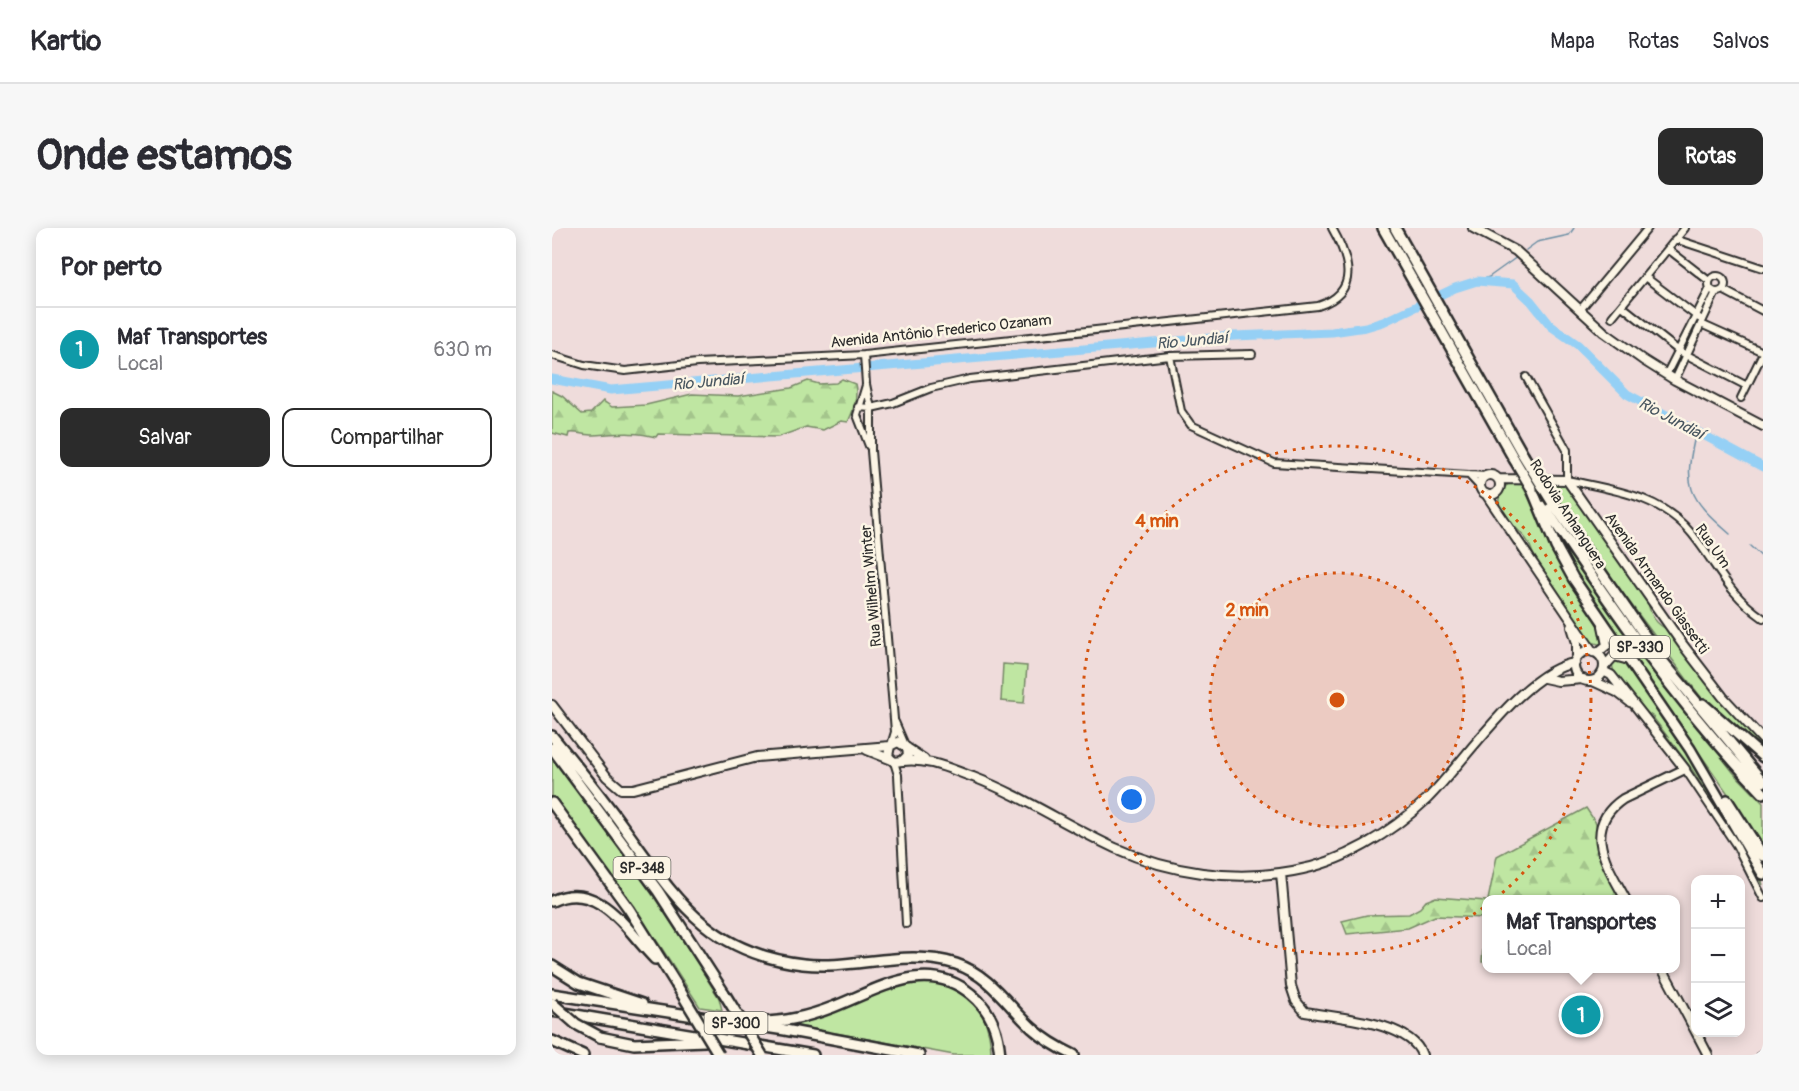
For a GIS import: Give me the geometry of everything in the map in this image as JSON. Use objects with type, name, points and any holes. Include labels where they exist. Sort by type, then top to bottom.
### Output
[{"type":"highway","name":"Rodovia Anhanguera","points":[[1383,228],[1435,321],[1518,457],[1664,663],[1763,782]]},
{"type":"highway","name":"Rodovia Anhanguera","points":[[1395,228],[1446,317],[1532,489],[1641,647],[1731,760],[1763,793]]},
{"type":"highway","points":[[1532,489],[1565,564],[1598,616],[1742,820],[1763,856]]},
{"type":"highway","points":[[1664,663],[1708,709],[1763,757]]},
{"type":"highway","points":[[552,736],[682,906],[715,934],[756,953],[803,964],[845,965],[917,959],[959,965],[978,974],[1043,1038],[1074,1055]]},
{"type":"highway","name":"SP-348","points":[[552,748],[658,891],[762,1055]]},
{"type":"highway","points":[[1690,749],[1763,874]]},
{"type":"highway","name":"SP-348","points":[[552,803],[629,909],[719,1055]]},
{"type":"highway","points":[[552,902],[566,896],[582,896],[607,908],[635,934],[670,975]]},
{"type":"highway","points":[[552,966],[579,983],[676,1014]]},
{"type":"highway","points":[[721,1021],[788,1020],[824,1010],[885,984],[919,977],[935,978],[962,988],[976,998],[990,1015],[999,1041],[1000,1055]]},
{"type":"highway","name":"SP-300","points":[[552,994],[919,1055]]},
{"type":"highway","points":[[552,1003],[576,1024],[600,1037],[634,1044],[724,1040]]},
{"type":"highway","name":"SP-300","points":[[552,1011],[813,1055]]},
{"type":"highway","points":[[552,1041],[583,1055]]},
{"type":"main road","points":[[1473,228],[1516,251],[1604,332],[1666,375],[1763,426]]},
{"type":"main road","points":[[1498,514],[1498,486],[1491,475],[1486,476],[1481,481],[1483,491],[1498,514],[1572,623],[1604,669],[1685,769],[1623,799],[1614,805],[1603,822],[1601,850],[1624,895]]},
{"type":"main road","points":[[1483,491],[1513,479],[1567,480]]},
{"type":"main road","name":"Avenida Armando Giassetti","points":[[1567,480],[1683,645],[1723,697],[1763,740]]},
{"type":"main road","points":[[552,705],[607,777],[621,789],[633,789],[758,757],[817,750],[865,750],[898,742],[928,761],[996,786],[1115,848],[1151,861],[1197,872],[1226,875],[1281,873],[1325,862],[1381,836],[1428,798],[1522,694],[1561,665],[1576,661],[1584,652],[1595,653],[1606,648],[1608,642],[1598,616]]},
{"type":"main road","points":[[1572,623],[1577,643],[1576,672],[1582,680]]},
{"type":"main road","points":[[1593,681],[1614,656],[1630,660]]},
{"type":"main road","points":[[1544,678],[1558,681],[1593,681],[1617,692],[1632,703]]},
{"type":"main road","points":[[891,745],[888,752],[898,761]]},
{"type":"main road","points":[[898,761],[908,755],[906,746]]},
{"type":"main road","points":[[865,750],[898,761],[928,761]]},
{"type":"main road","points":[[1281,873],[1291,986],[1296,1001],[1305,1012],[1394,1029],[1408,1036],[1422,1055]]},
{"type":"main road","points":[[1664,973],[1691,1023]]},
{"type":"main road","points":[[1699,1037],[1708,1055]]},
{"type":"street","name":"Avenida Antônio Frederico Ozanam","points":[[552,355],[594,367],[625,370],[697,363],[864,358],[1318,306],[1334,302],[1346,286],[1348,268],[1346,253],[1332,228]]},
{"type":"street","points":[[1580,310],[1648,228]]},
{"type":"street","points":[[1612,317],[1685,228]]},
{"type":"street","points":[[1675,240],[1763,268]]},
{"type":"street","points":[[1668,249],[1715,288],[1763,310]]},
{"type":"street","points":[[1645,277],[1696,318],[1697,323],[1763,352],[1742,398]]},
{"type":"street","points":[[1666,375],[1696,318],[1715,288]]},
{"type":"street","points":[[1675,380],[1703,324],[1715,288]]},
{"type":"street","points":[[1622,306],[1678,351],[1747,386]]},
{"type":"street","points":[[858,407],[871,408],[893,403],[931,388],[970,379],[1170,356],[1252,354]]},
{"type":"street","points":[[1170,356],[1181,411],[1191,425],[1274,463],[1486,476]]},
{"type":"street","points":[[864,358],[871,408],[871,451]]},
{"type":"street","points":[[1526,377],[1567,450],[1567,480]]},
{"type":"street","points":[[866,383],[858,407],[858,420],[871,451]]},
{"type":"street","points":[[858,420],[871,420]]},
{"type":"street","name":"Rua Wilhelm Winter","points":[[871,451],[894,719],[891,745]]},
{"type":"street","points":[[1469,475],[1483,491]]},
{"type":"street","name":"Rua Um","points":[[1567,480],[1637,495],[1664,508],[1692,534],[1728,588],[1763,618]]},
{"type":"street","name":"Rua Wilhelm Winter","points":[[894,719],[906,746]]},
{"type":"street","points":[[898,761],[906,924]]},
{"type":"street","points":[[1685,769],[1736,845],[1763,898]]},
{"type":"green space","points":[[842,379],[855,384],[856,398],[852,413],[848,422],[841,421],[823,430],[806,427],[778,437],[658,434],[656,437],[632,433],[593,435],[569,433],[568,437],[552,433],[552,391],[562,396],[582,414],[591,413],[603,401],[612,407],[646,405],[692,394],[738,396],[791,388],[808,381],[819,384],[836,383]]},
{"type":"green space","points":[[1519,480],[1561,563],[1597,625],[1603,643],[1601,645],[1589,641],[1542,570],[1526,539],[1500,507],[1499,498],[1502,490]]},
{"type":"green space","points":[[1548,482],[1565,484],[1572,489],[1648,602],[1654,619],[1669,630],[1722,701],[1763,744],[1763,754],[1705,702],[1686,678],[1613,580]]},
{"type":"green space","points":[[1557,536],[1620,627],[1733,772],[1763,803],[1763,848],[1745,818],[1583,587]]},
{"type":"green space","points":[[1613,659],[1624,660],[1669,723],[1760,874],[1763,885],[1738,840],[1691,768],[1652,716],[1618,680],[1612,665]]},
{"type":"green space","points":[[1003,664],[1027,666],[1024,703],[1001,701]]},
{"type":"green space","points":[[552,757],[597,815],[659,905],[719,998],[722,1010],[700,1007],[659,944],[552,797]]},
{"type":"green space","points":[[1586,808],[1596,823],[1597,852],[1618,895],[1489,895],[1497,856]]},
{"type":"green space","points":[[1436,897],[1482,901],[1482,918],[1435,916],[1408,928],[1347,934],[1342,921],[1367,915],[1409,914],[1420,908],[1426,901]]},
{"type":"green space","points":[[924,978],[952,985],[972,999],[987,1025],[991,1055],[954,1055],[776,1022],[877,988]]},
{"type":"waterway","points":[[1526,250],[1537,242],[1569,235],[1574,228]]},
{"type":"waterway","points":[[1477,281],[1489,277],[1517,257]]},
{"type":"waterway","name":"Rio Jundiaí","points":[[552,379],[611,390],[1234,336],[1332,332],[1383,322],[1455,288],[1477,281],[1513,284],[1531,301],[1551,326],[1578,345],[1627,394],[1763,467]]},
{"type":"waterway","points":[[1696,432],[1690,466],[1692,489],[1705,510],[1730,534]]},
{"type":"waterway","points":[[1750,546],[1763,558]]},
{"type":"place","name":"Maf Transportes","points":[[1581,1015]]}]
